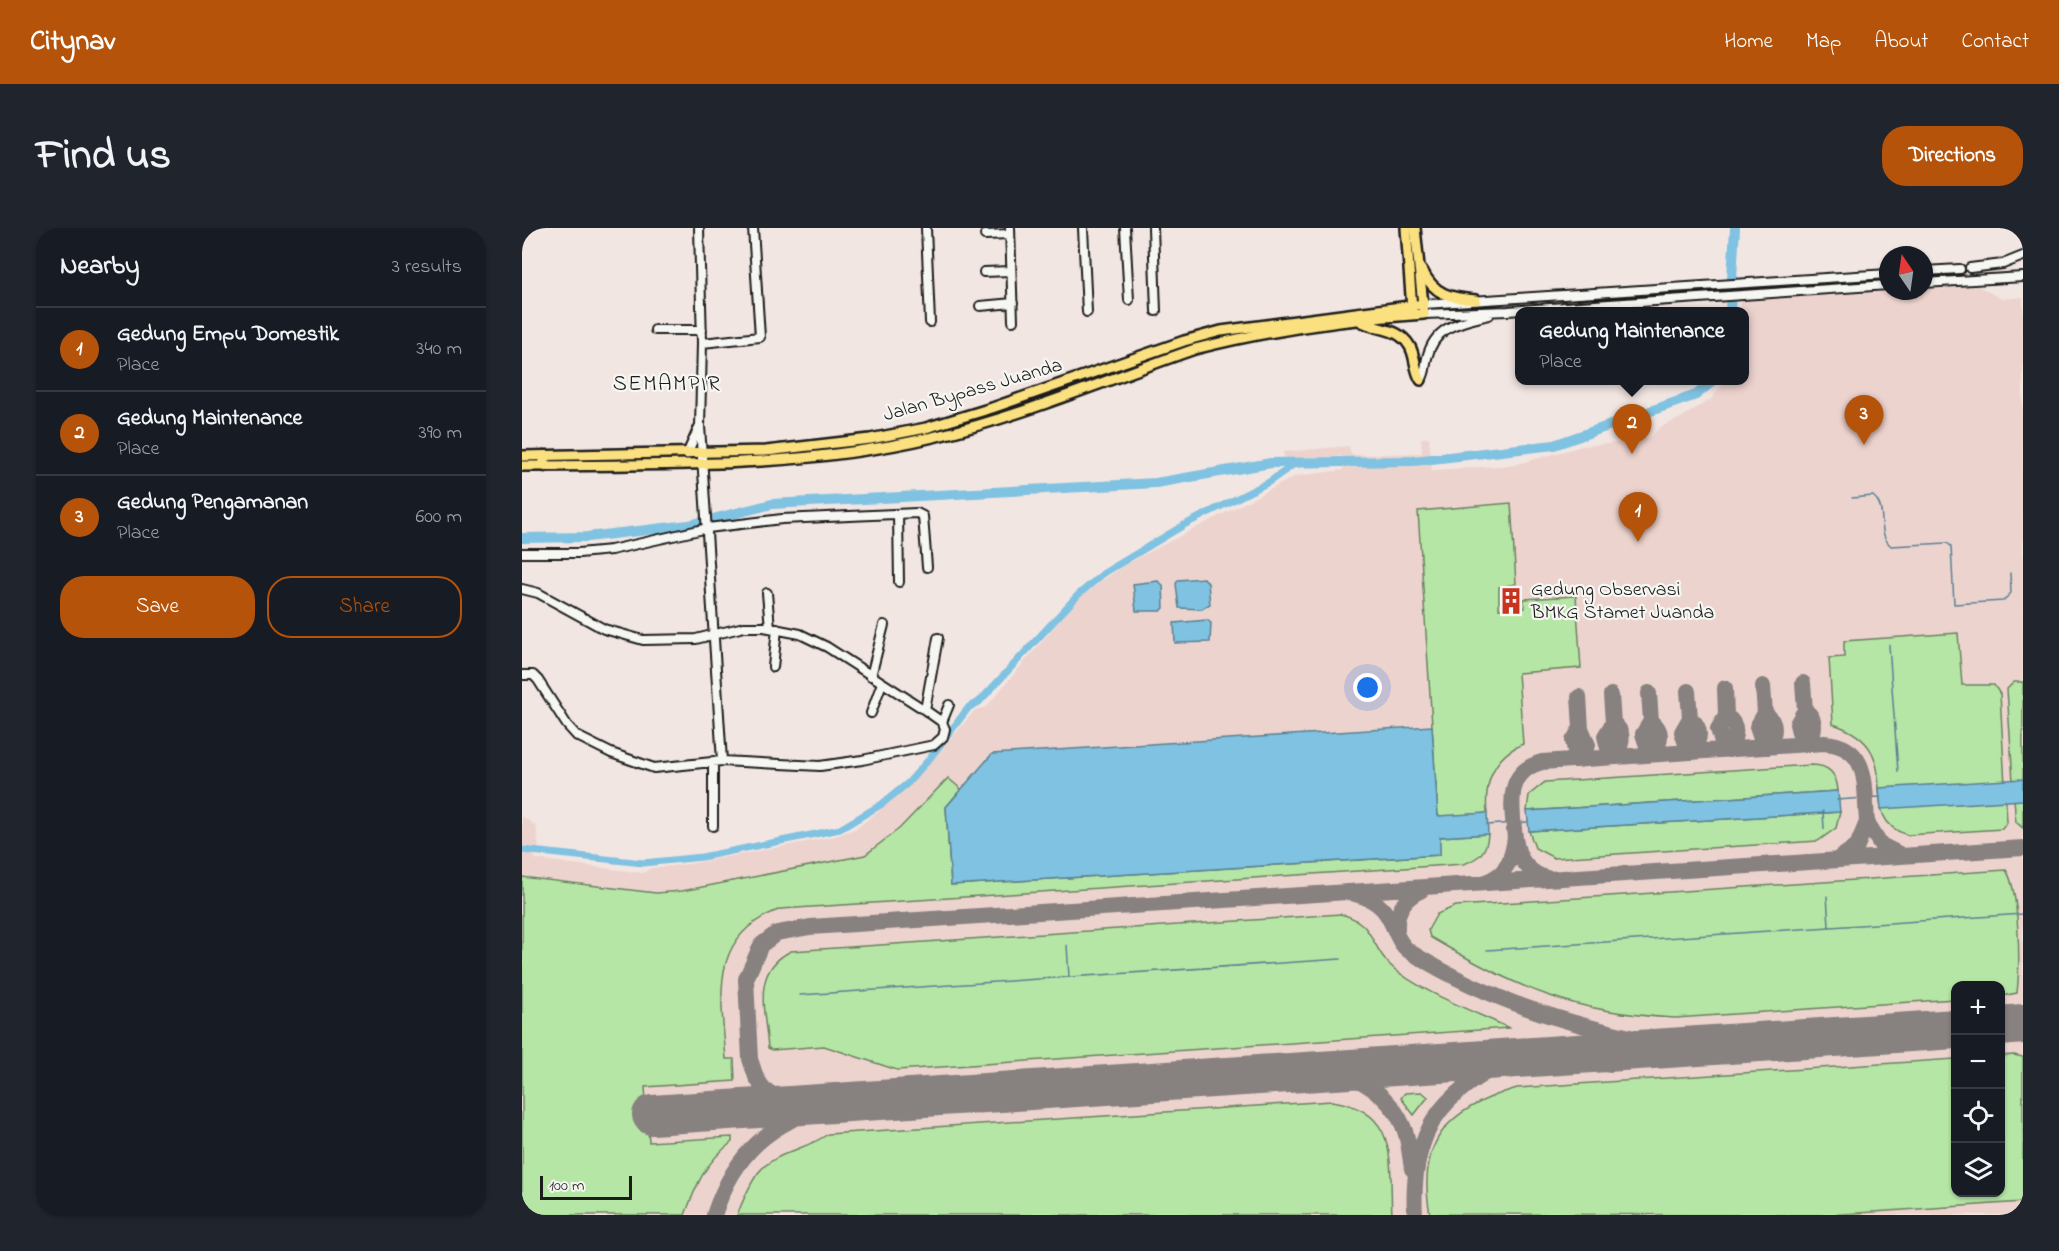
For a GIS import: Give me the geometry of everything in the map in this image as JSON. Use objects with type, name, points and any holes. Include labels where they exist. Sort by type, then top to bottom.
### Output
[{"type":"main road","points":[[1406,228],[1412,310]]},
{"type":"main road","points":[[1414,228],[1424,309]]},
{"type":"main road","points":[[1420,265],[1437,292],[1451,297],[1476,300]]},
{"type":"main road","name":"Jalan Bypass Juanda","points":[[522,456],[544,461],[703,464],[759,462],[856,446],[926,428],[1048,390],[1184,341],[1221,331],[1424,309]]},
{"type":"main road","name":"Jalan Bypass Juanda","points":[[522,466],[544,461],[766,452],[933,438],[1069,395],[1195,349],[1248,336],[1412,310]]},
{"type":"main road","points":[[1359,320],[1369,326],[1391,330],[1405,340],[1412,350],[1421,380]]},
{"type":"street","points":[[699,228],[702,330],[700,426],[704,453],[714,634],[717,761],[713,826]]},
{"type":"street","points":[[702,343],[760,337],[753,228]]},
{"type":"street","points":[[926,228],[930,322]]},
{"type":"street","points":[[1083,228],[1087,312]]},
{"type":"street","points":[[1125,228],[1129,300]]},
{"type":"street","points":[[1154,228],[1156,310]]},
{"type":"street","points":[[985,235],[1010,231],[1013,321]]},
{"type":"street","points":[[1970,268],[2003,264],[2023,256]]},
{"type":"street","points":[[2003,264],[2004,276]]},
{"type":"street","points":[[1933,271],[1960,269]]},
{"type":"street","points":[[984,272],[1011,271]]},
{"type":"street","points":[[1424,309],[1476,300],[1879,275]]},
{"type":"street","points":[[1933,282],[2004,276],[2023,277]]},
{"type":"street","points":[[1562,307],[1879,286]]},
{"type":"street","points":[[980,306],[1013,303]]},
{"type":"street","points":[[1424,309],[1515,310]]},
{"type":"street","points":[[1421,380],[1430,350],[1444,329],[1457,322],[1508,311]]},
{"type":"street","points":[[655,330],[702,330]]},
{"type":"street","points":[[687,454],[700,426]]},
{"type":"street","points":[[898,514],[900,582]]},
{"type":"street","points":[[522,553],[579,553],[611,550],[708,526],[819,516],[898,514],[922,515],[927,567]]},
{"type":"street","points":[[522,589],[538,593],[604,629],[643,640],[682,640],[744,627],[774,629],[815,640],[926,710],[945,727],[944,733],[936,744],[862,760],[807,766],[717,761],[654,768],[611,753],[574,734],[538,680],[533,675],[522,675]]},
{"type":"street","points":[[767,593],[774,629],[773,668]]},
{"type":"street","points":[[871,676],[884,625]]},
{"type":"street","points":[[926,710],[938,638]]},
{"type":"street","points":[[871,713],[882,683]]},
{"type":"street","points":[[942,722],[949,705]]},
{"type":"shaded area","points":[[1978,286],[2002,299],[2023,297],[2023,1215],[522,1215],[522,816],[536,826],[539,847],[534,849],[535,859],[643,873],[651,868],[689,864],[836,836],[857,828],[910,786],[975,710],[986,707],[1076,601],[1104,579],[1126,564],[1296,476],[1343,470],[1342,456],[1285,460],[1283,452],[1349,446],[1351,455],[1422,453],[1421,438],[1429,437],[1432,470],[1514,465],[1582,446],[1640,441],[1652,436],[1660,427],[1679,419],[1711,399],[1723,385],[1749,385],[1749,307],[1741,307],[1741,301],[1879,292],[1879,300],[1933,300],[1933,289]]},
{"type":"green space","points":[[1511,503],[1516,584],[1499,587],[1499,609],[1525,608],[1524,599],[1576,596],[1581,668],[1518,673],[1523,744],[1504,756],[1493,772],[1487,792],[1487,813],[1438,817],[1418,511]]},
{"type":"green space","points":[[1958,633],[1962,685],[1994,685],[2000,694],[2007,822],[2002,829],[1907,835],[1891,826],[1883,813],[1877,766],[1870,750],[1857,735],[1833,724],[1829,658],[1844,657],[1844,641]]},
{"type":"green space","points":[[2014,682],[2023,682],[2023,828],[2016,822],[2007,689]]},
{"type":"green space","points":[[1812,765],[1823,767],[1834,775],[1838,791],[1527,811],[1529,795],[1545,782]]},
{"type":"green space","points":[[948,778],[961,789],[946,807],[951,885],[1440,855],[1439,837],[1488,834],[1482,853],[1464,864],[781,909],[757,920],[741,935],[730,951],[724,970],[722,1013],[726,1059],[734,1059],[735,1081],[645,1087],[649,1142],[732,1137],[732,1142],[715,1158],[703,1174],[685,1215],[522,1215],[522,877],[656,893],[682,891],[865,855],[900,828]]},
{"type":"green space","points":[[1840,812],[1836,828],[1818,841],[1554,858],[1535,848],[1529,831]]},
{"type":"green space","points":[[2006,870],[2011,880],[2016,911],[2019,948],[2017,993],[2005,995],[2005,981],[1951,981],[1951,999],[1675,1018],[1638,1015],[1575,1004],[1546,995],[1461,955],[1430,937],[1428,930],[1437,914],[1456,906]]},
{"type":"green space","points":[[1341,914],[1352,918],[1366,929],[1383,957],[1401,974],[1446,1000],[1509,1028],[897,1070],[824,1046],[772,1050],[768,1048],[763,1005],[765,980],[778,959],[791,951]]},
{"type":"green space","points":[[2005,1056],[2023,1057],[2023,1202],[1828,1215],[1430,1214],[1427,1188],[1428,1166],[1433,1147],[1443,1131],[1456,1117],[1473,1106],[1517,1088],[1951,1059],[1951,1197],[2005,1197]]},
{"type":"green space","points":[[1422,1092],[1428,1097],[1414,1115],[1401,1098],[1405,1093]]},
{"type":"green space","points":[[1332,1101],[1354,1107],[1370,1115],[1380,1127],[1390,1158],[1392,1215],[737,1215],[746,1193],[765,1166],[782,1155],[828,1134]]},
{"type":"water","points":[[1204,578],[1208,583],[1210,604],[1202,609],[1179,608],[1176,584],[1178,580]]},
{"type":"water","points":[[1158,581],[1163,585],[1164,608],[1161,611],[1136,611],[1133,584]]},
{"type":"water","points":[[1207,620],[1211,623],[1210,642],[1175,643],[1174,623]]},
{"type":"water","points":[[1432,726],[1438,816],[1487,813],[1488,834],[1440,837],[1440,855],[951,885],[946,807],[992,754]]},
{"type":"water","points":[[2023,779],[2023,800],[1881,809],[1879,788]]},
{"type":"water","points":[[1838,791],[1840,812],[1529,831],[1527,811]]},
{"type":"waterway","points":[[1730,307],[1735,228]]},
{"type":"waterway","points":[[522,538],[587,537],[689,525],[772,504],[1156,483],[1271,463],[1414,461],[1554,445],[1696,395],[1708,385]]},
{"type":"waterway","points":[[522,850],[643,863],[702,857],[840,829],[882,804],[908,783],[969,707],[979,702],[1078,595],[1104,573],[1184,525],[1269,482],[1296,463]]},
{"type":"waterway","points":[[1852,498],[1873,496],[1878,501],[1884,534],[1891,546],[1947,543],[1951,546],[1954,604],[2003,601],[2011,593],[2010,573]]},
{"type":"waterway","points":[[1889,645],[1898,772]]},
{"type":"waterway","points":[[1837,800],[1880,797]]},
{"type":"waterway","points":[[1823,811],[1824,829]]},
{"type":"waterway","points":[[1487,825],[1527,822]]},
{"type":"waterway","points":[[1827,896],[1829,926]]},
{"type":"waterway","points":[[1487,950],[2023,914]]},
{"type":"waterway","points":[[1067,945],[1069,977]]},
{"type":"waterway","points":[[800,995],[1341,959]]},
{"type":"taxiway","points":[[1803,683],[1805,710],[1814,722],[1808,744],[1800,736],[1797,724],[1805,710]]},
{"type":"taxiway","points":[[1763,686],[1765,713],[1774,725],[1768,747],[1761,739],[1757,727],[1765,713]]},
{"type":"taxiway","points":[[1725,688],[1726,716],[1735,727],[1729,750],[1722,742],[1718,729],[1726,716]]},
{"type":"taxiway","points":[[1688,691],[1690,718],[1699,730],[1693,752],[1686,744],[1682,732],[1690,718]]},
{"type":"taxiway","points":[[1649,693],[1651,721],[1660,732],[1654,754],[1647,746],[1643,734],[1651,721]]},
{"type":"taxiway","points":[[1611,695],[1613,723],[1620,730],[1622,738],[1616,757],[1608,748],[1605,736],[1613,723]]},
{"type":"taxiway","points":[[1579,697],[1581,728],[1588,745],[1580,760]]},
{"type":"taxiway","points":[[1577,760],[1573,741],[1581,728]]},
{"type":"taxiway","points":[[1515,838],[1512,803],[1516,782],[1521,774],[1530,767],[1542,762],[1824,743],[1839,746],[1850,752],[1857,760],[1864,782],[1867,822]]},
{"type":"taxiway","points":[[1838,859],[1857,846],[1867,822],[1881,845],[1901,855]]},
{"type":"taxiway","points":[[1485,882],[1503,871],[1512,853],[1515,838],[1525,864],[1535,873],[1549,879]]},
{"type":"taxiway","points":[[807,1105],[774,1096],[763,1088],[756,1077],[750,1059],[746,979],[761,945],[777,933],[810,927],[2023,848]]},
{"type":"taxiway","points":[[1397,930],[1398,916],[1402,906],[1410,897],[1422,890]]},
{"type":"taxiway","points":[[1355,894],[1379,906],[1391,922],[1404,947],[1475,987],[1507,1001],[1573,1023],[1677,1047]]},
{"type":"taxiway","points":[[2010,1025],[2023,1031]]},
{"type":"taxiway","points":[[1415,1215],[1418,1161],[1425,1138],[1435,1118],[1466,1085],[1513,1058]]},
{"type":"taxiway","points":[[1326,1070],[1351,1077],[1384,1098],[1400,1119],[1405,1131],[1412,1169]]},
{"type":"taxiway","points":[[714,1215],[733,1173],[758,1143],[790,1120],[832,1103]]},
{"type":"runway","points":[[2005,1026],[2023,1024]]},
{"type":"runway","points":[[652,1115],[1951,1029]]},
{"type":"place","name":"Gedung Pengamanan","points":[[1864,445]]},
{"type":"place","name":"Gedung Maintenance","points":[[1632,454]]},
{"type":"place","name":"Gedung Empu Domestik","points":[[1638,542]]},
{"type":"place","name":"Gedung Observasi BMKG Stamet Juanda","points":[[1511,601]]},
{"type":"district","name":"SEMAMPIR","points":[[667,385]]}]
